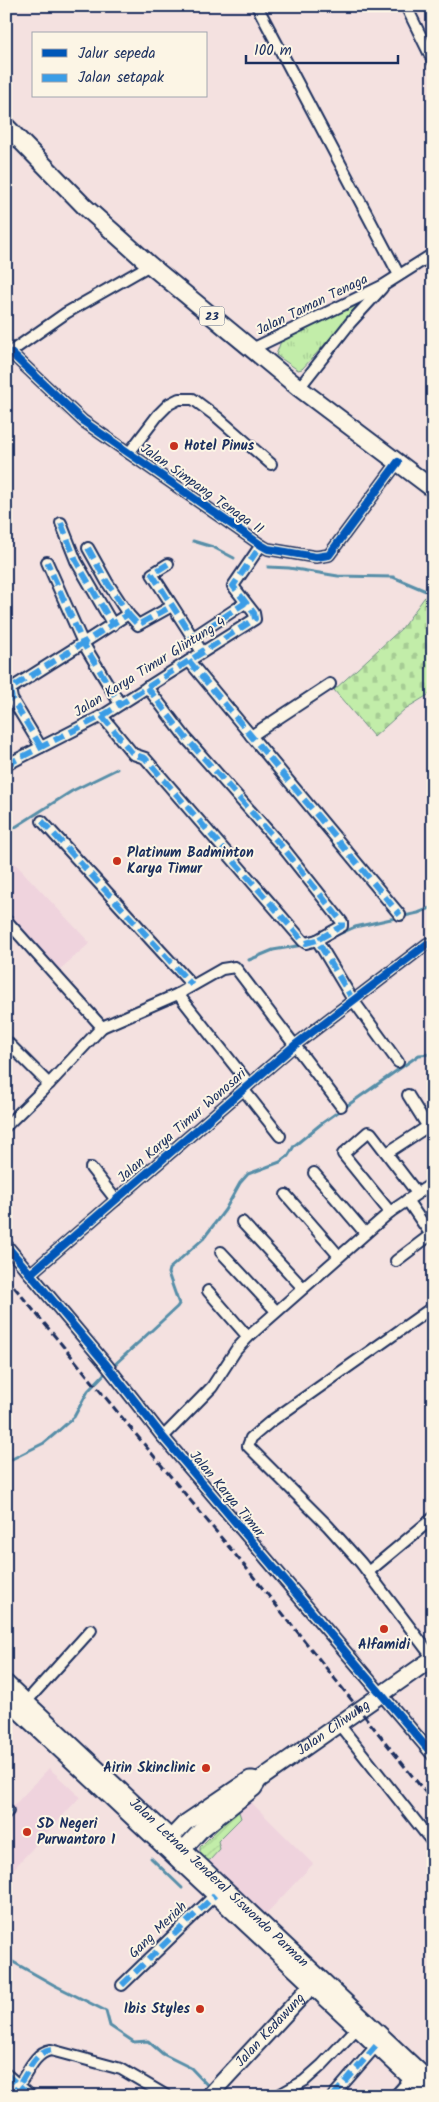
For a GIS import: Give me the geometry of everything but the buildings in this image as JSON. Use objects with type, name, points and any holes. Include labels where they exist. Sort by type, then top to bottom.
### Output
[{"type":"highway","name":"23","points":[[6,126],[84,206],[150,265],[299,388],[433,488]]},
{"type":"main road","name":"Jalan Ciliwung","points":[[180,1853],[201,1830],[254,1788],[259,1780],[433,1658]]},
{"type":"main road","name":"Jalan Letnan Jenderal Siswondo Parman","points":[[6,1683],[167,1841]]},
{"type":"main road","name":"Jalan Letnan Jenderal Siswondo Parman","points":[[6,1699],[167,1841],[433,2084]]},
{"type":"main road","name":"Jalan Ciliwung","points":[[167,1841],[188,1821],[250,1779],[259,1780]]},
{"type":"main road","name":"Jalan Letnan Jenderal Siswondo Parman","points":[[180,1853],[215,1895],[430,2096]]},
{"type":"main road","name":"Jalan Kedawung","points":[[212,2093],[312,1985]]},
{"type":"street","points":[[257,6],[399,275]]},
{"type":"street","points":[[406,6],[433,61]]},
{"type":"street","name":"Jalan Taman Tenaga","points":[[252,349],[384,285],[433,254]]},
{"type":"street","points":[[8,354],[66,313],[150,265]]},
{"type":"street","name":"Jalan Taman Tenaga","points":[[299,388],[350,323],[384,285]]},
{"type":"street","name":"Jalan Simpang Tenaga II","points":[[8,354],[83,421],[268,548],[316,557],[329,555],[398,462]]},
{"type":"street","points":[[129,453],[158,415],[170,404],[179,399],[193,399],[217,417],[271,464]]},
{"type":"street","points":[[60,523],[76,561],[113,625]]},
{"type":"street","points":[[192,638],[245,602],[234,586],[261,545]]},
{"type":"street","points":[[88,548],[107,582],[128,614],[138,625],[172,606]]},
{"type":"street","points":[[48,562],[83,643],[120,704]]},
{"type":"street","points":[[168,564],[152,574],[202,652]]},
{"type":"street","name":"Jalan Karya Timur Glintung 4","points":[[6,765],[102,716],[255,619],[255,615],[245,602]]},
{"type":"street","points":[[41,747],[12,699],[10,689],[128,614]]},
{"type":"street","points":[[189,661],[400,915]]},
{"type":"street","points":[[251,736],[330,684]]},
{"type":"street","points":[[102,716],[133,754],[145,758],[303,941],[306,943],[317,940],[342,926],[342,922],[285,850],[186,738],[147,686]]},
{"type":"street","points":[[42,821],[192,985]]},
{"type":"street","points":[[6,920],[102,1027]]},
{"type":"street","points":[[317,940],[353,1000],[398,1062]]},
{"type":"street","name":"Jalan Karya Timur Wonosari","points":[[30,1274],[295,1045],[427,944]]},
{"type":"street","points":[[6,1126],[49,1084],[102,1027],[178,994],[222,969],[235,967],[341,1106]]},
{"type":"street","points":[[178,994],[280,1136]]},
{"type":"street","points":[[6,1041],[49,1084]]},
{"type":"street","points":[[387,1153],[430,1125],[408,1095]]},
{"type":"street","points":[[390,1212],[343,1154],[344,1151],[369,1132],[417,1192]]},
{"type":"street","points":[[91,1168],[116,1200]]},
{"type":"street","points":[[314,1173],[365,1233]]},
{"type":"street","points":[[163,1437],[212,1388],[236,1350],[248,1337],[390,1212],[433,1183]]},
{"type":"street","points":[[286,1195],[339,1256]]},
{"type":"street","points":[[396,1261],[432,1234],[407,1200]]},
{"type":"street","points":[[242,1222],[303,1288]]},
{"type":"street","name":"Jalan Karya Timur","points":[[6,1245],[105,1363],[163,1437],[433,1755]]},
{"type":"street","points":[[221,1252],[276,1311]]},
{"type":"street","points":[[208,1291],[248,1337]]},
{"type":"street","points":[[433,1307],[270,1422],[249,1442],[248,1446],[328,1526],[368,1572],[433,1658]]},
{"type":"street","points":[[368,1572],[433,1518]]},
{"type":"street","points":[[26,1702],[91,1630]]},
{"type":"street","points":[[338,1723],[433,1843]]},
{"type":"street","points":[[6,1809],[8,1811],[6,1813]]},
{"type":"street","name":"Gang Meriah","points":[[122,1985],[215,1895]]},
{"type":"street","points":[[277,2096],[304,2081],[357,2028]]},
{"type":"street","points":[[333,2096],[376,2046]]},
{"type":"street","points":[[9,2096],[20,2085],[31,2066],[44,2053],[52,2050],[121,2069],[166,2096]]},
{"type":"street","points":[[6,2074],[31,2096]]},
{"type":"street","points":[[395,2096],[411,2078]]},
{"type":"shaded area","points":[[6,854],[90,943],[58,971],[6,914]]},
{"type":"shaded area","name":"SD Negeri Purwantoro 1","points":[[49,1768],[80,1797],[6,1877],[6,1814]]},
{"type":"shaded area","points":[[248,1799],[313,1864],[264,1916],[203,1860],[199,1851],[200,1847]]},
{"type":"green space","points":[[357,302],[361,305],[302,369],[298,370],[276,355],[281,341]]},
{"type":"green space","points":[[427,594],[433,597],[433,692],[405,709],[374,737],[334,690],[402,628]]},
{"type":"green space","points":[[238,1809],[241,1818],[218,1841],[220,1849],[210,1860],[203,1860],[200,1856],[200,1847]]},
{"type":"waterway","points":[[193,541],[213,547],[234,558]]},
{"type":"waterway","points":[[268,567],[289,568],[338,576],[393,577],[433,594]]},
{"type":"waterway","points":[[6,833],[72,791],[117,769]]},
{"type":"waterway","points":[[328,939],[355,927],[418,913],[433,907]]},
{"type":"waterway","points":[[249,960],[273,950],[303,945]]},
{"type":"waterway","points":[[112,1367],[177,1307],[179,1304],[168,1273],[169,1269],[203,1239],[225,1210],[240,1183],[248,1174],[280,1162],[288,1156],[294,1146],[321,1124],[419,1055],[433,1054]]},
{"type":"waterway","points":[[6,1462],[44,1443],[74,1417],[88,1391],[107,1371]]},
{"type":"waterway","points":[[151,1858],[182,1888]]},
{"type":"waterway","points":[[6,1958],[106,2011],[110,2026],[134,2042],[148,2041],[163,2054],[191,2068],[210,2088]]},
{"type":"railway","points":[[6,1277],[252,1575],[433,1802]]},
{"type":"marked path","points":[[61,523],[76,561],[113,625]]},
{"type":"marked path","points":[[6,765],[102,716],[255,619],[254,613],[233,586],[261,545]]},
{"type":"marked path","points":[[88,548],[128,614],[83,643],[120,704]]},
{"type":"marked path","points":[[41,747],[12,699],[10,689],[83,643],[47,562]]},
{"type":"marked path","points":[[168,564],[152,574],[202,652]]},
{"type":"marked path","points":[[192,638],[245,603]]},
{"type":"marked path","points":[[128,614],[138,625],[172,606]]},
{"type":"marked path","points":[[189,661],[400,915]]},
{"type":"marked path","points":[[147,687],[186,738],[285,850],[342,922],[342,926],[317,940]]},
{"type":"marked path","points":[[102,716],[133,754],[145,758],[303,941],[306,943],[317,940],[353,1000]]},
{"type":"marked path","points":[[42,821],[192,985]]},
{"type":"marked path","points":[[6,1809],[8,1811],[6,1813]]},
{"type":"marked path","points":[[122,1985],[215,1895]]},
{"type":"marked path","points":[[333,2096],[376,2046]]},
{"type":"marked path","points":[[9,2096],[15,2091],[38,2057],[44,2052],[51,2050]]},
{"type":"marked path","points":[[6,2074],[31,2096]]},
{"type":"cycle path","points":[[11,353],[83,421],[268,549],[316,557],[329,555],[398,462]]},
{"type":"cycle path","points":[[30,1274],[295,1045],[427,944]]},
{"type":"cycle path","points":[[6,1245],[105,1363],[163,1437],[433,1755]]},
{"type":"place","name":"Hotel Pinus","points":[[174,446]]},
{"type":"place","name":"Platinum Badminton Karya Timur","points":[[117,861]]},
{"type":"place","name":"Alfamidi","points":[[384,1629]]},
{"type":"place","name":"Airin Skinclinic","points":[[206,1768]]},
{"type":"place","name":"SD Negeri Purwantoro 1","points":[[27,1832]]},
{"type":"place","name":"Ibis Styles","points":[[200,2009]]}]
